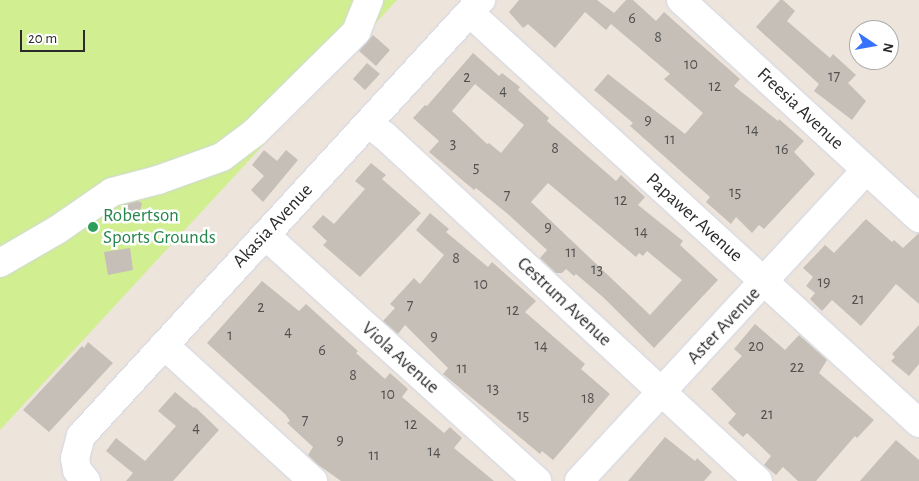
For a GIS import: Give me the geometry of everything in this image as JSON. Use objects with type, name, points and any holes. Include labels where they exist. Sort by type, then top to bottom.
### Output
[{"type":"street","points":[[0,263],[57,230],[112,192],[158,180],[222,157],[254,133],[356,32],[368,0]]},
{"type":"street","name":"Freesia Avenue","points":[[681,0],[919,218]]},
{"type":"street","name":"Akasia Avenue","points":[[80,469],[81,436],[476,7]]},
{"type":"street","name":"Papawer Avenue","points":[[476,7],[765,282],[919,423]]},
{"type":"street","name":"Cestrum Avenue","points":[[369,124],[393,143],[758,481]]},
{"type":"street","name":"Aster Avenue","points":[[579,481],[765,282],[866,170]]},
{"type":"street","name":"Viola Avenue","points":[[265,235],[537,481]]},
{"type":"street","points":[[164,345],[312,481]]},
{"type":"green space","name":"Robertson Sports Grounds","points":[[0,0],[397,0],[0,430]]},
{"type":"building","points":[[519,0],[597,0],[614,13],[626,0],[633,0],[656,21],[664,12],[740,79],[734,86],[778,121],[779,119],[804,141],[794,152],[815,174],[764,229],[759,225],[752,233],[736,217],[731,224],[706,202],[710,197],[630,126],[633,123],[594,90],[608,74],[685,134],[703,113],[664,79],[670,74],[611,24],[606,30],[585,12],[555,48],[528,24],[523,28],[509,12]]},
{"type":"building","points":[[780,0],[783,0],[795,11],[787,21],[830,58],[833,54],[856,75],[848,83],[866,101],[852,120],[814,91],[819,84],[756,27]]},
{"type":"building","points":[[373,35],[390,50],[376,66],[359,51]]},
{"type":"building","points":[[473,53],[499,76],[502,73],[520,87],[518,90],[549,118],[547,121],[616,181],[621,175],[645,197],[638,205],[683,241],[680,245],[718,280],[654,348],[604,298],[576,274],[574,276],[566,269],[562,273],[556,273],[540,258],[547,250],[509,215],[476,188],[474,190],[429,152],[439,141],[413,118],[425,105],[427,106]],"holes":[[[475,84],[524,125],[501,153],[489,143],[487,144],[452,111]],[[548,183],[636,257],[639,253],[643,256],[647,251],[682,280],[650,315],[531,202]]]},
{"type":"building","points":[[367,63],[380,74],[365,90],[353,79]]},
{"type":"building","points":[[264,150],[277,161],[286,150],[298,160],[263,202],[251,190],[264,176],[252,165]]},
{"type":"building","points":[[371,163],[386,175],[382,179],[421,213],[360,277],[323,245],[327,241],[312,227],[323,215],[334,224],[365,189],[355,181]]},
{"type":"building","points":[[138,201],[142,203],[138,220],[121,216],[123,205]]},
{"type":"building","points":[[430,213],[449,229],[446,232],[488,267],[492,262],[536,301],[525,312],[585,364],[581,369],[610,394],[553,460],[542,451],[540,454],[443,374],[448,368],[405,325],[398,334],[383,321],[395,308],[390,304],[414,278],[420,284],[444,255],[416,230]]},
{"type":"building","points":[[866,219],[892,242],[894,240],[903,248],[919,233],[919,304],[896,284],[861,326],[832,300],[822,311],[810,299],[815,293],[806,286],[813,277],[803,268],[825,245],[834,253]]},
{"type":"building","points":[[130,248],[133,270],[108,275],[104,252]]},
{"type":"building","points":[[262,281],[299,311],[306,304],[358,351],[356,353],[385,379],[390,373],[408,389],[402,397],[444,433],[450,427],[462,438],[454,448],[494,481],[341,481],[317,464],[308,455],[313,447],[287,423],[290,421],[286,415],[207,343]]},
{"type":"building","points":[[755,324],[785,350],[799,335],[827,360],[819,373],[874,420],[857,438],[855,436],[816,481],[798,481],[783,467],[776,475],[764,465],[771,456],[747,433],[743,437],[728,423],[736,414],[711,389],[742,356],[734,349]]},
{"type":"building","points":[[919,325],[919,364],[909,376],[891,361],[895,357],[892,354]]},
{"type":"building","points":[[88,342],[113,363],[49,432],[23,410],[82,346],[84,348]]},
{"type":"building","points":[[175,392],[195,407],[219,430],[173,481],[126,481],[133,473],[106,451],[116,438],[145,461],[176,426],[158,411]]},
{"type":"building","points":[[665,437],[695,461],[697,458],[712,472],[704,481],[628,481]]},
{"type":"building","points":[[896,440],[919,460],[919,481],[860,481]]},
{"type":"place","name":"Robertson Sports Grounds","points":[[93,227]]}]
